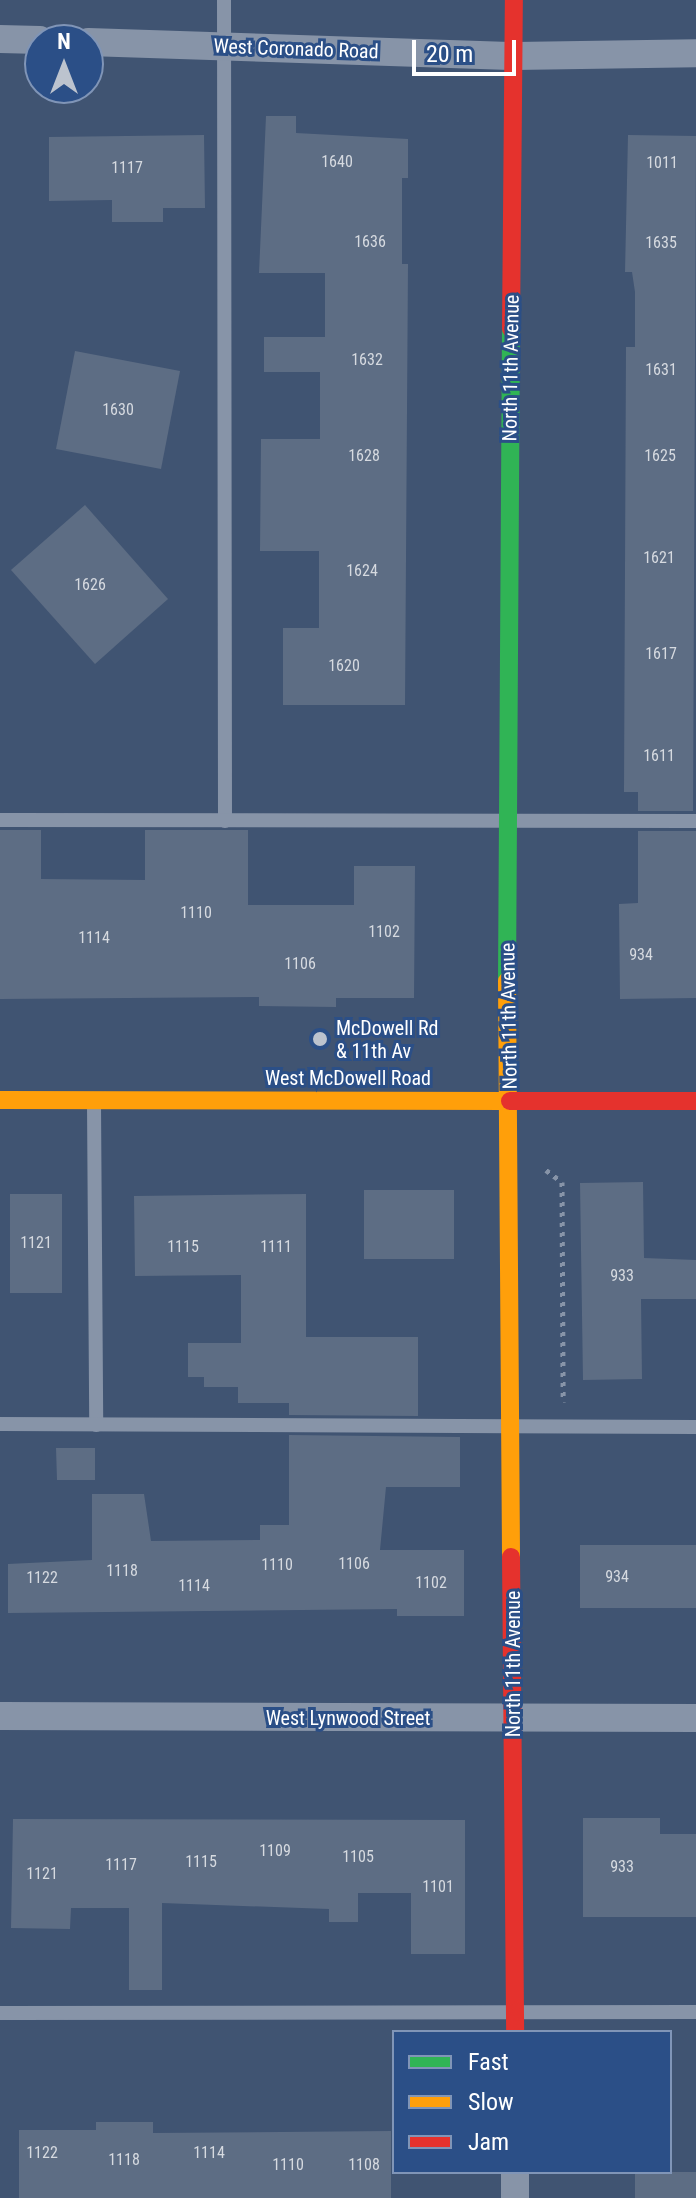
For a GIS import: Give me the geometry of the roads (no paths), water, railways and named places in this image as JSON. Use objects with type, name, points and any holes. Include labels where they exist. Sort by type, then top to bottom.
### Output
[{"type":"street","name":"North 11th Avenue","points":[[514,0],[506,823],[511,1101],[515,2023]]},
{"type":"street","points":[[0,39],[24,40]]},
{"type":"street","name":"West Coronado Road","points":[[104,42],[515,56],[696,53]]},
{"type":"street","name":"West McDowell Road","points":[[0,1100],[696,1101]]},
{"type":"street","name":"West Lynwood Street","points":[[0,1716],[696,1718]]},
{"type":"street","points":[[515,2174],[515,2198]]},
{"type":"lane","points":[[224,0],[225,821]]},
{"type":"lane","points":[[0,820],[696,821]]},
{"type":"lane","points":[[94,1100],[96,1425]]},
{"type":"lane","points":[[0,1424],[511,1429],[696,1427]]},
{"type":"lane","points":[[0,2013],[515,2023],[696,2012]]},
{"type":"place","name":"McDowell Rd & 11th Av","points":[[320,1039]]}]
